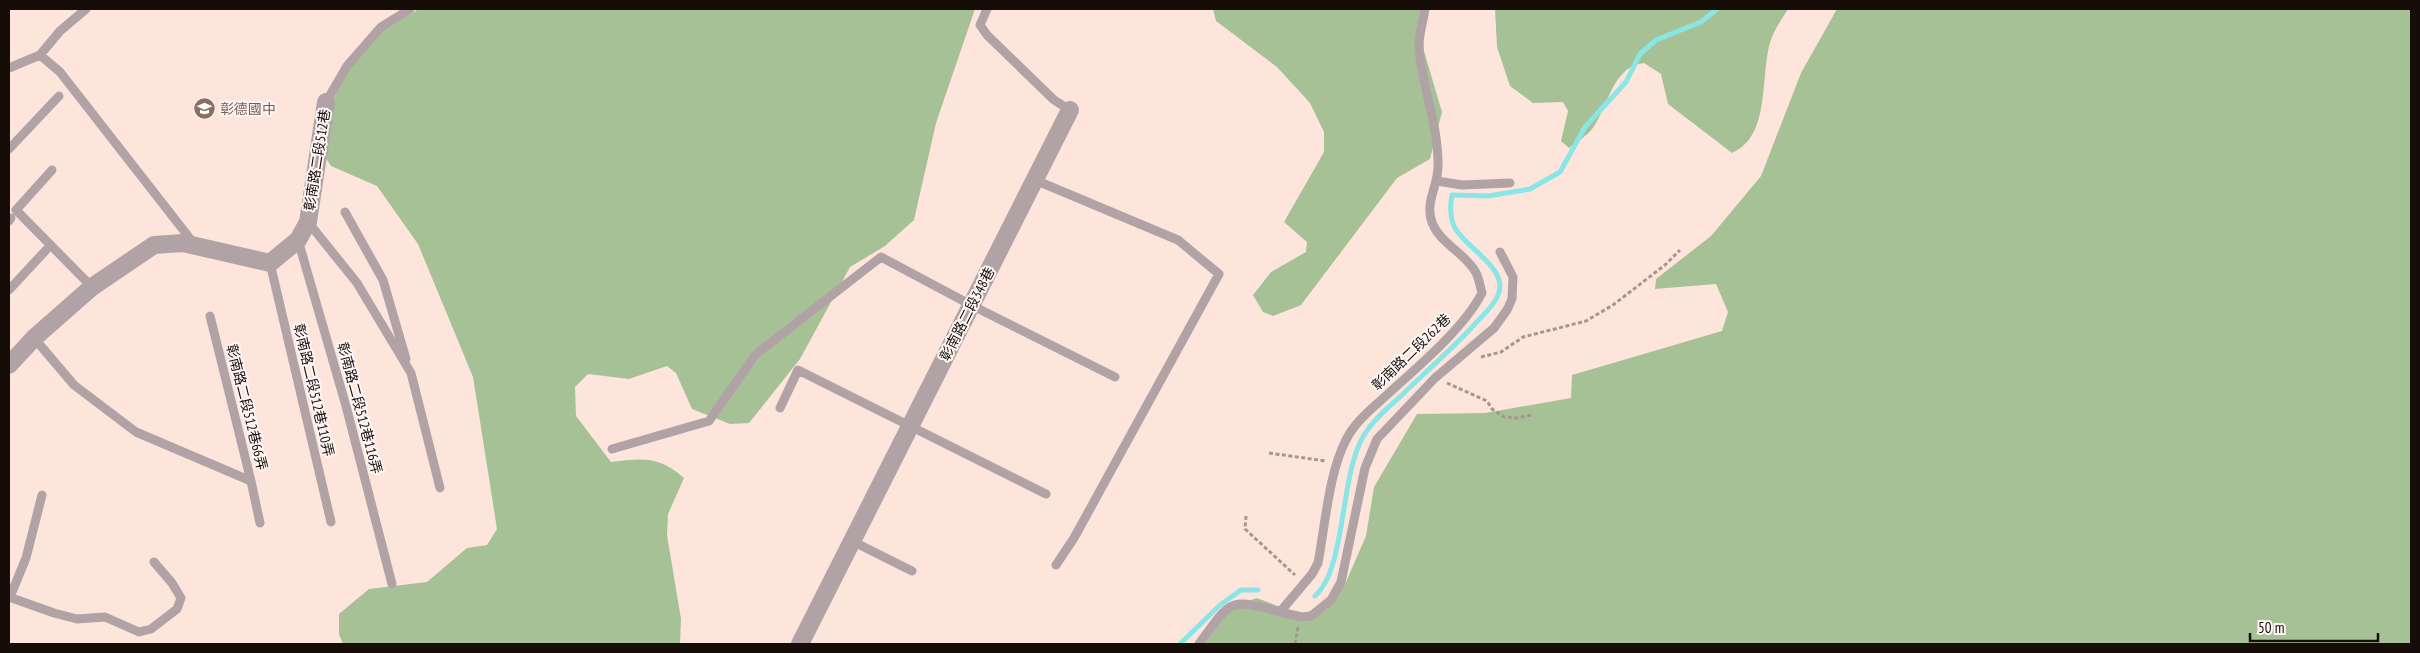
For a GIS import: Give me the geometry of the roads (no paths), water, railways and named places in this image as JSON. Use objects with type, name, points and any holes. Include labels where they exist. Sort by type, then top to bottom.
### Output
[{"type":"street","name":"彰南路二段512巷","points":[[270,263],[298,240],[308,222],[326,102]]},
{"type":"street","name":"彰南路二段348巷","points":[[800,644],[1070,110]]},
{"type":"street","points":[[9,365],[34,338],[92,287],[154,245],[183,243],[270,263]]},
{"type":"lane","points":[[9,68],[40,54],[60,30],[86,9]]},
{"type":"lane","name":"彰南路二段512巷","points":[[326,102],[347,66],[381,26],[410,9]]},
{"type":"lane","name":"彰南路二段348巷","points":[[987,9],[980,25],[987,35],[1054,100],[1070,110]]},
{"type":"lane","name":"彰南路二段262巷","points":[[1280,612],[1304,584],[1318,562],[1337,463],[1346,440],[1357,423],[1414,370],[1462,321],[1476,305],[1482,293],[1475,270],[1436,230],[1431,219],[1429,202],[1436,181],[1438,167],[1437,148],[1419,51],[1419,34],[1425,9]]},
{"type":"lane","points":[[40,54],[74,89],[197,247]]},
{"type":"lane","points":[[9,149],[59,96]]},
{"type":"lane","points":[[52,170],[16,210],[92,287]]},
{"type":"lane","points":[[1035,180],[1178,240],[1219,274],[1074,538],[1056,565]]},
{"type":"lane","points":[[1436,181],[1462,185],[1510,183]]},
{"type":"lane","points":[[345,212],[382,280],[410,373],[440,488]]},
{"type":"lane","points":[[308,222],[357,283],[410,373]]},
{"type":"lane","name":"彰南路二段512巷116弄","points":[[298,240],[346,406],[392,584]]},
{"type":"lane","points":[[9,290],[46,250]]},
{"type":"lane","points":[[1199,644],[1228,607],[1238,603],[1254,603],[1302,617],[1311,616],[1332,600],[1340,582],[1365,468],[1377,439],[1436,378],[1494,328],[1507,310],[1512,298],[1512,277],[1500,252]]},
{"type":"lane","points":[[612,449],[709,422],[755,354],[881,257],[971,305],[1116,377]]},
{"type":"lane","name":"彰南路二段512巷110弄","points":[[270,263],[331,522]]},
{"type":"lane","name":"彰南路二段512巷66弄","points":[[210,316],[251,481]]},
{"type":"lane","name":"彰南路二段512巷66弄","points":[[34,338],[74,385],[136,432],[251,481]]},
{"type":"lane","points":[[780,408],[798,370],[1046,494]]},
{"type":"lane","points":[[251,481],[260,523]]},
{"type":"lane","points":[[42,495],[26,558],[9,597],[77,619],[104,617],[139,632],[151,629],[177,608],[181,598],[172,583],[154,562]]},
{"type":"lane","points":[[852,541],[912,571]]},
{"type":"waterway","points":[[1315,596],[1325,582],[1333,564],[1350,473],[1356,452],[1364,435],[1378,417],[1466,334],[1491,307],[1498,295],[1500,285],[1492,267],[1466,242],[1454,226],[1451,210],[1452,195],[1488,196],[1530,189],[1560,172],[1585,127],[1626,82],[1640,54],[1656,40],[1701,22],[1717,9]]},
{"type":"waterway","points":[[1180,644],[1220,605],[1241,590],[1258,590]]},
{"type":"place","name":"彰德國中","points":[[204,109]]}]
